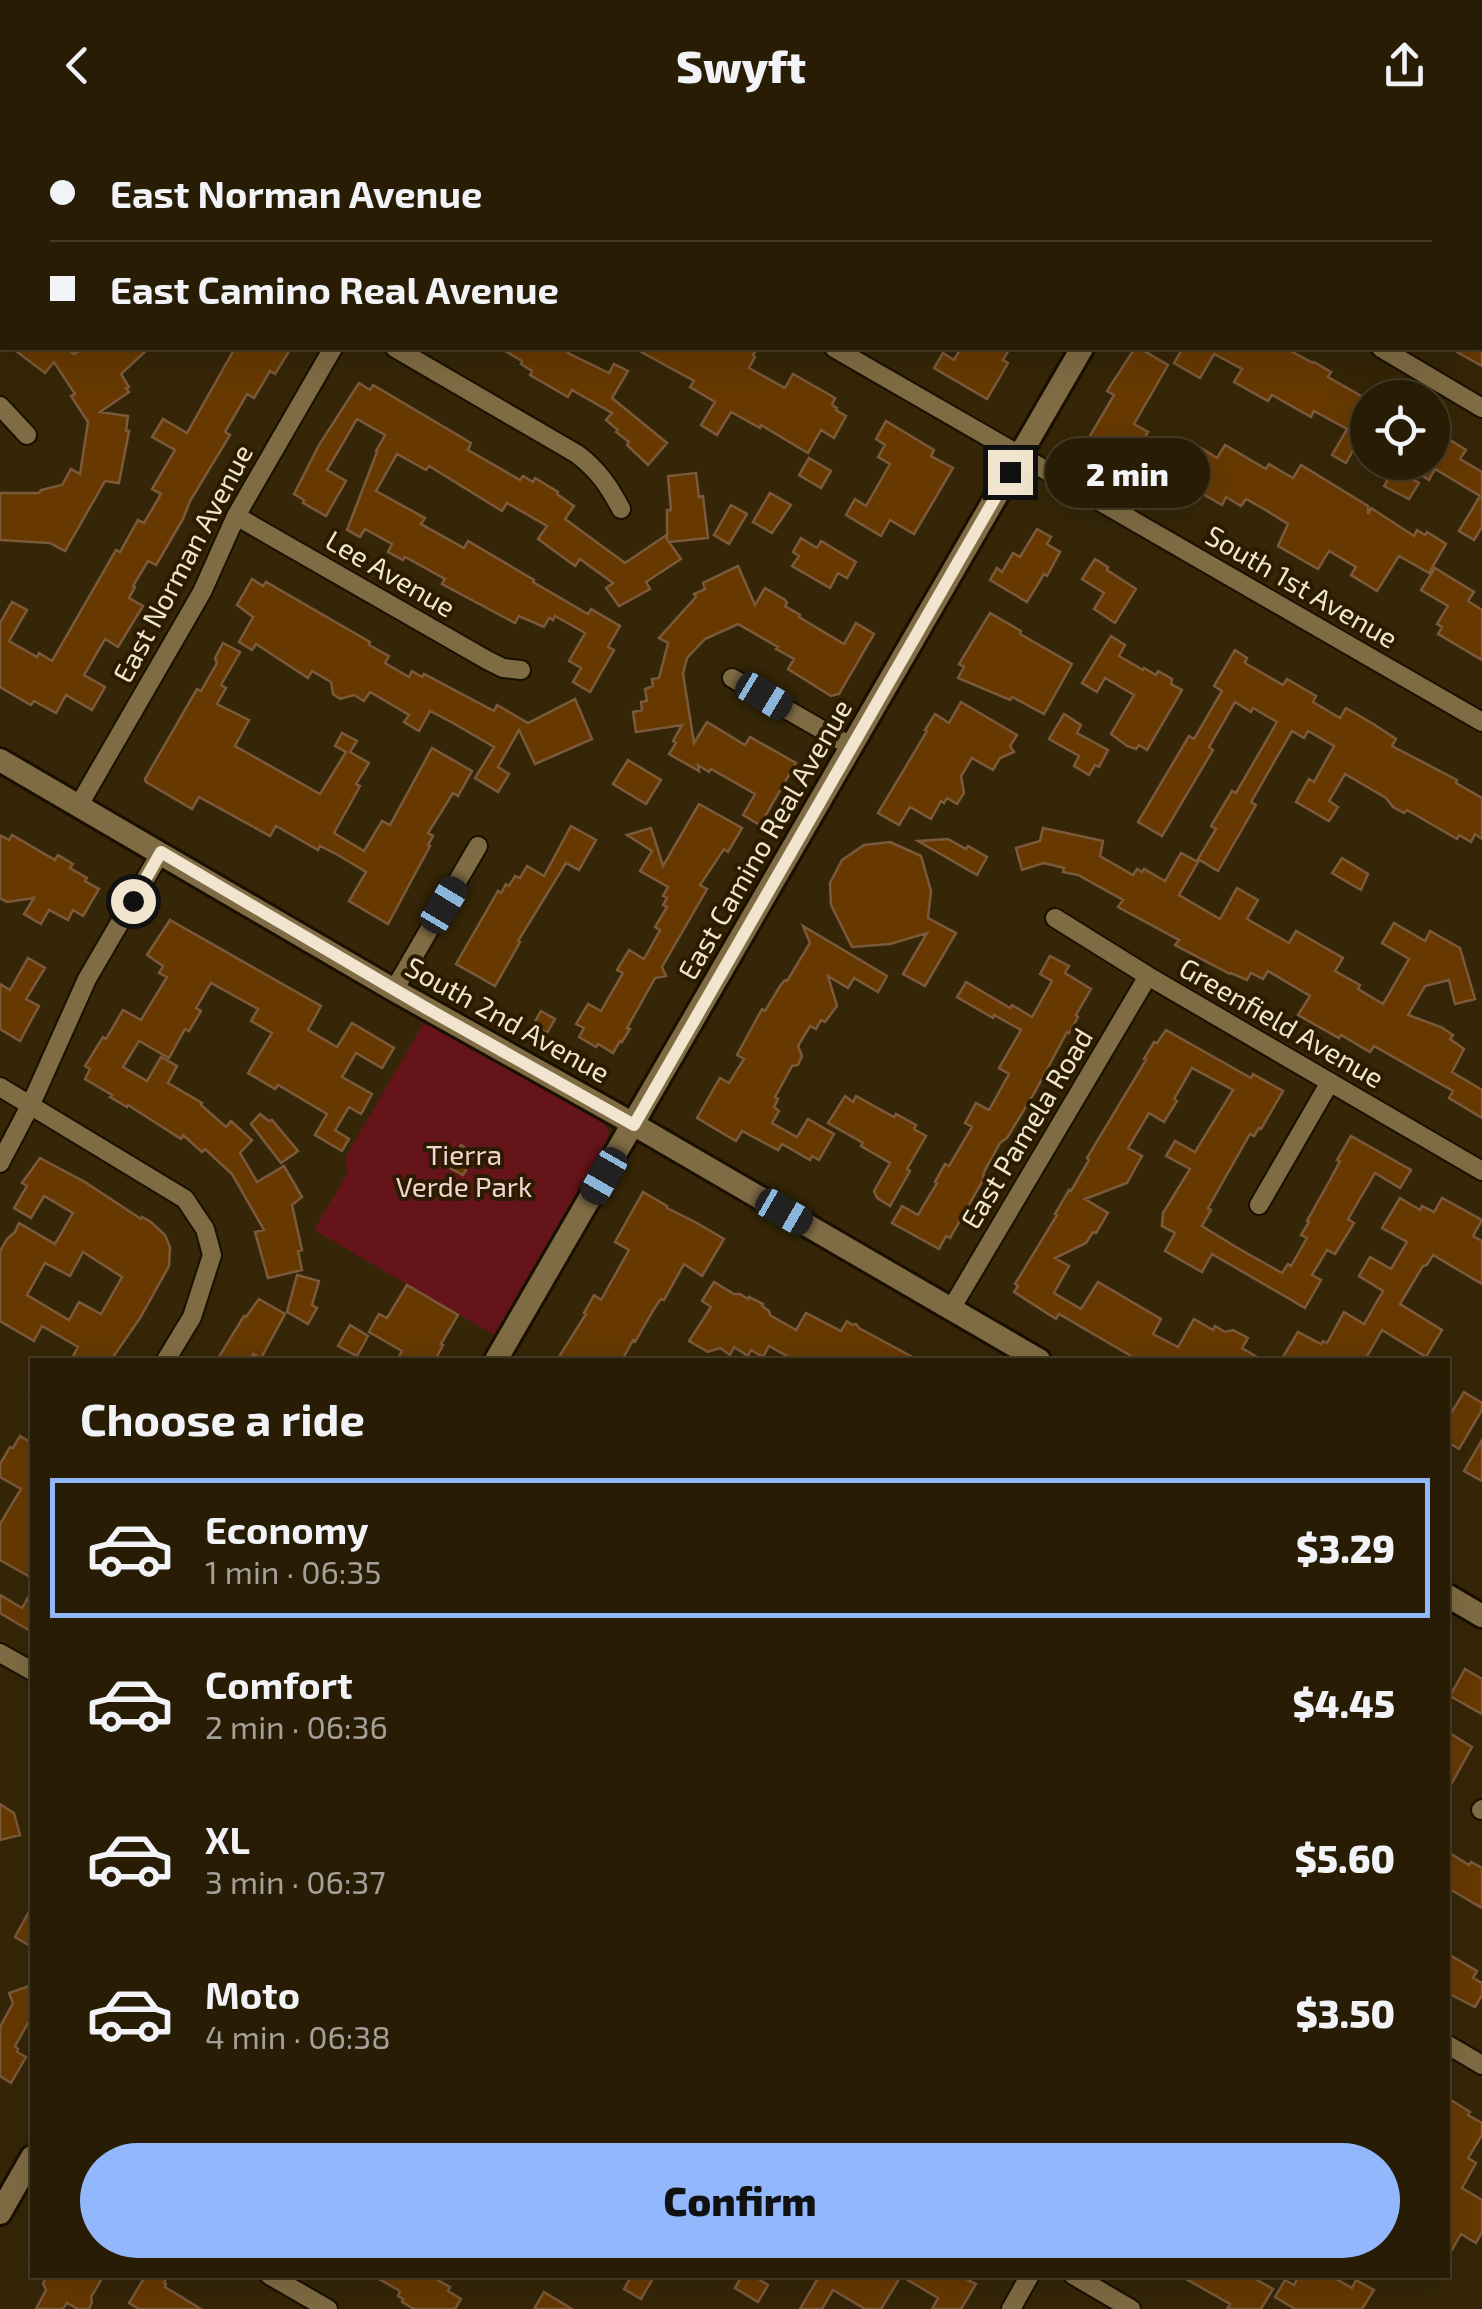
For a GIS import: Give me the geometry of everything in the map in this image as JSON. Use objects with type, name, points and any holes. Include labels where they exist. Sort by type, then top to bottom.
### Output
[{"type":"street","name":"East Norman Avenue","points":[[79,805],[202,592],[236,516],[333,350]]},
{"type":"street","points":[[398,350],[577,454],[596,468],[621,508]]},
{"type":"street","name":"South 1st Avenue","points":[[837,350],[1482,722]]},
{"type":"street","name":"East Camino Real Avenue","points":[[497,1358],[1081,350]]},
{"type":"street","points":[[1403,353],[1482,408]]},
{"type":"street","points":[[0,406],[26,435]]},
{"type":"street","name":"Lee Avenue","points":[[236,516],[487,660],[503,668],[521,670]]},
{"type":"street","points":[[732,678],[852,747]]},
{"type":"street","name":"South 2nd Avenue","points":[[0,760],[1036,1358]]},
{"type":"street","points":[[394,990],[478,846]]},
{"type":"street","points":[[0,1163],[87,979],[161,852]]},
{"type":"street","name":"Greenfield Avenue","points":[[1055,918],[1482,1171]]},
{"type":"street","name":"East Pamela Road","points":[[951,1309],[1148,976]]},
{"type":"street","points":[[1259,1205],[1330,1082]]},
{"type":"street","points":[[0,1087],[185,1199],[205,1229],[212,1255],[192,1318],[167,1358]]},
{"type":"street","points":[[1450,1597],[1482,1616]]},
{"type":"street","points":[[0,1652],[30,1671]]},
{"type":"street","points":[[1450,2046],[1482,2065]]},
{"type":"street","points":[[1,2210],[30,2160]]},
{"type":"street","points":[[274,2278],[328,2309]]},
{"type":"street","points":[[1011,2309],[1028,2278]]},
{"type":"street","points":[[1077,2278],[1131,2309]]},
{"type":"green space","name":"Tierra Verde Park","points":[[425,1021],[603,1123],[609,1131],[494,1335],[314,1230],[348,1172],[345,1158]]},
{"type":"building","points":[[15,350],[69,350],[74,354],[81,350],[147,350],[121,374],[129,392],[100,412],[128,416],[119,483],[105,481],[65,551],[50,543],[0,540],[0,493],[39,493],[62,485],[71,469],[80,474],[88,422],[54,362],[45,373]]},
{"type":"building","points":[[234,350],[290,350],[275,374],[270,371],[254,398],[247,394],[225,432],[230,435],[156,565],[148,561],[133,586],[129,598],[143,606],[118,647],[105,639],[84,675],[105,687],[92,710],[66,695],[56,713],[34,701],[31,705],[0,687],[0,623],[12,602],[27,610],[9,641],[52,661],[116,550],[120,552],[138,520],[144,523],[161,494],[152,489],[175,450],[152,437],[163,419],[187,433]]},
{"type":"building","points":[[503,350],[570,350],[568,353],[609,373],[614,364],[628,371],[612,398],[667,443],[648,465],[606,420],[612,413],[572,390],[568,397],[530,375],[532,371]]},
{"type":"building","points":[[638,350],[751,350],[755,357],[749,368],[785,388],[793,374],[835,398],[832,405],[846,416],[834,438],[821,430],[808,453],[731,412],[717,435],[701,425],[715,402],[690,387],[694,381]]},
{"type":"building","points":[[960,350],[1009,350],[1003,360],[1008,363],[987,399],[934,368],[943,353],[954,360]]},
{"type":"building","points":[[1134,350],[1142,350],[1168,365],[1134,424],[1148,432],[1144,439],[1190,466],[1201,448],[1217,458],[1225,445],[1266,469],[1269,464],[1293,478],[1301,465],[1368,506],[1368,514],[1371,508],[1414,536],[1417,530],[1425,535],[1427,532],[1446,544],[1429,573],[1399,556],[1377,591],[1351,575],[1356,567],[1329,551],[1318,569],[1278,546],[1288,524],[1264,509],[1246,499],[1241,506],[1226,497],[1222,505],[1194,489],[1186,491],[1090,436],[1114,395],[1107,391]]},
{"type":"building","points":[[1182,350],[1289,350],[1314,362],[1331,372],[1328,377],[1350,390],[1350,456],[1346,463],[1332,455],[1347,429],[1314,411],[1311,417],[1272,395],[1268,401],[1234,382],[1242,369],[1214,354],[1200,378],[1174,363]]},
{"type":"building","points":[[1454,350],[1482,350],[1482,366]]},
{"type":"building","points":[[359,383],[370,390],[373,385],[471,443],[468,450],[520,480],[523,476],[533,482],[535,478],[558,492],[574,506],[565,519],[625,563],[665,536],[667,539],[667,510],[671,510],[668,476],[696,473],[708,538],[669,542],[681,559],[646,582],[650,589],[619,606],[606,588],[613,583],[580,559],[575,566],[538,539],[547,526],[507,503],[502,511],[429,466],[426,470],[397,454],[376,491],[425,518],[421,524],[464,548],[468,541],[588,614],[591,609],[620,626],[608,647],[614,650],[590,692],[573,682],[581,668],[569,661],[585,633],[555,616],[544,627],[519,616],[515,623],[442,584],[445,579],[388,552],[392,544],[365,529],[360,537],[347,530],[385,435],[357,419],[327,470],[346,481],[326,516],[294,494],[319,445]]},
{"type":"building","points":[[886,421],[934,450],[931,456],[953,468],[914,534],[890,520],[881,536],[846,515],[855,499],[866,506],[890,464],[878,457],[885,445],[876,439]]},
{"type":"building","points":[[1450,440],[1466,450],[1460,459],[1482,472],[1482,527],[1474,540],[1459,531],[1480,496],[1450,478]]},
{"type":"building","points":[[809,458],[831,471],[821,488],[799,475]]},
{"type":"building","points":[[1388,480],[1419,483],[1409,499],[1384,486]]},
{"type":"building","points":[[770,493],[791,505],[772,533],[753,522]]},
{"type":"building","points":[[731,505],[747,514],[729,544],[714,535]]},
{"type":"building","points":[[1037,529],[1051,537],[1047,544],[1060,552],[1027,602],[990,580],[997,568],[1002,572],[1013,553],[1020,557]]},
{"type":"building","points":[[801,538],[817,548],[821,541],[856,562],[847,578],[838,573],[830,588],[792,566],[799,556],[793,552]]},
{"type":"building","points":[[1095,559],[1136,589],[1115,623],[1094,609],[1104,593],[1082,579]]},
{"type":"building","points":[[738,566],[755,605],[765,588],[785,600],[785,606],[799,617],[844,644],[856,623],[874,634],[839,694],[831,696],[788,669],[794,659],[738,624],[705,639],[687,658],[683,674],[694,743],[707,722],[745,745],[750,737],[796,763],[760,825],[743,815],[755,794],[711,769],[709,772],[698,765],[699,771],[669,754],[682,725],[636,732],[633,712],[642,710],[641,702],[647,701],[645,689],[653,686],[652,679],[659,678],[668,643],[659,638],[696,597],[694,594],[705,589],[703,583]]},
{"type":"building","points":[[1435,568],[1474,592],[1468,601],[1482,610],[1482,660],[1438,634],[1442,627],[1437,624],[1448,606],[1421,590]]},
{"type":"building","points":[[252,579],[263,586],[266,582],[370,642],[369,645],[389,656],[385,663],[409,677],[412,671],[422,677],[424,674],[494,711],[497,705],[528,723],[575,699],[592,739],[535,764],[519,730],[498,767],[509,774],[498,792],[475,778],[494,747],[453,723],[430,711],[419,731],[404,722],[409,715],[370,692],[364,701],[354,695],[340,699],[333,694],[331,682],[312,671],[308,678],[256,644],[252,650],[239,642],[253,617],[237,605]]},
{"type":"building","points":[[990,613],[1072,664],[1044,714],[1012,697],[1010,700],[958,678],[964,667],[959,664]]},
{"type":"building","points":[[1111,636],[1125,645],[1119,656],[1156,675],[1158,671],[1182,690],[1147,750],[1139,745],[1136,749],[1127,746],[1111,734],[1134,695],[1105,678],[1097,692],[1082,683]]},
{"type":"building","points":[[223,643],[240,652],[221,685],[226,688],[217,704],[249,720],[235,746],[320,794],[346,752],[335,746],[342,733],[357,741],[350,752],[369,763],[334,833],[364,851],[382,821],[390,825],[432,748],[472,771],[458,796],[453,793],[428,833],[433,836],[430,846],[388,924],[349,901],[366,872],[338,855],[320,846],[318,850],[276,826],[270,836],[199,797],[192,809],[146,782],[197,689],[201,691],[217,663],[215,658]]},
{"type":"building","points":[[1235,650],[1247,658],[1245,663],[1283,685],[1287,679],[1316,696],[1313,702],[1340,718],[1346,708],[1375,725],[1396,739],[1392,746],[1457,780],[1456,783],[1482,798],[1482,839],[1475,834],[1471,842],[1459,835],[1457,839],[1407,810],[1404,813],[1393,807],[1386,798],[1345,774],[1329,801],[1338,807],[1329,821],[1296,802],[1309,779],[1314,782],[1334,746],[1308,731],[1304,738],[1292,731],[1251,802],[1256,805],[1218,871],[1198,859],[1216,829],[1211,826],[1232,791],[1236,793],[1277,722],[1235,702],[1209,747],[1213,750],[1162,836],[1138,822],[1189,736],[1194,739],[1222,691],[1214,686]]},
{"type":"building","points":[[961,702],[1017,735],[1010,746],[1014,752],[1000,758],[993,770],[972,758],[961,776],[964,793],[957,804],[947,798],[944,803],[941,801],[931,819],[910,807],[899,825],[878,813],[935,714],[949,723]]},
{"type":"building","points":[[1064,714],[1081,725],[1077,733],[1108,750],[1099,767],[1095,765],[1089,775],[1074,766],[1079,756],[1049,739]]},
{"type":"building","points":[[628,760],[661,780],[646,804],[613,784]]},
{"type":"building","points":[[699,804],[742,828],[700,885],[707,889],[662,967],[666,976],[655,978],[622,1042],[613,1053],[598,1044],[596,1047],[579,1037],[584,1028],[576,1024],[588,1004],[601,1011],[623,973],[617,970],[629,950],[644,959],[667,907],[663,905],[667,898],[663,896],[668,887],[640,871],[652,851],[627,835],[651,828],[663,866]]},
{"type":"building","points":[[571,826],[596,840],[579,870],[566,863],[495,986],[456,964],[498,891],[501,893],[506,884],[509,886],[515,876],[520,878],[527,866],[544,876]]},
{"type":"building","points":[[1043,828],[1103,841],[1100,856],[1133,875],[1137,869],[1144,869],[1165,881],[1181,853],[1198,862],[1179,895],[1220,919],[1237,888],[1258,900],[1247,919],[1289,943],[1296,931],[1343,958],[1335,971],[1383,1004],[1409,959],[1382,943],[1394,923],[1425,941],[1430,931],[1460,948],[1475,999],[1455,1004],[1449,980],[1425,986],[1408,1015],[1441,1027],[1464,1049],[1452,1072],[1482,1090],[1482,1118],[1449,1098],[1453,1091],[1374,1046],[1370,1052],[1298,1015],[1310,996],[1268,971],[1263,979],[1251,973],[1247,980],[1230,974],[1175,945],[1179,940],[1118,907],[1123,900],[1078,875],[1063,872],[1064,868],[1044,863],[1022,870],[1016,848],[1040,841]]},
{"type":"building","points":[[0,835],[9,840],[12,835],[55,860],[58,855],[99,889],[83,916],[73,910],[68,920],[49,910],[41,924],[24,914],[34,898],[7,902],[0,898]]},
{"type":"building","points":[[948,839],[987,857],[977,875],[918,841]]},
{"type":"building","points":[[890,842],[921,856],[931,891],[928,918],[956,933],[925,986],[903,974],[927,933],[890,944],[852,947],[831,905],[830,883],[842,860],[864,845]]},
{"type":"building","points":[[1342,858],[1368,874],[1361,890],[1332,873]]},
{"type":"building","points":[[170,920],[321,1006],[308,1030],[337,1047],[352,1023],[394,1048],[382,1068],[356,1053],[342,1077],[372,1094],[361,1114],[349,1107],[335,1130],[349,1139],[342,1151],[315,1135],[327,1114],[278,1085],[275,1089],[248,1073],[272,1033],[251,1021],[258,1009],[211,983],[196,1008],[201,1011],[189,1031],[185,1029],[169,1058],[139,1041],[123,1067],[147,1081],[161,1057],[177,1066],[168,1083],[202,1103],[226,1127],[231,1121],[252,1140],[240,1153],[257,1182],[284,1166],[302,1197],[292,1205],[302,1250],[298,1251],[302,1270],[268,1278],[255,1232],[264,1230],[232,1174],[205,1149],[202,1152],[183,1135],[181,1139],[85,1079],[90,1069],[85,1066],[123,1010],[141,1020],[167,977],[159,973],[163,966],[147,955]]},
{"type":"building","points":[[803,926],[887,976],[878,992],[854,978],[848,988],[828,976],[837,1006],[816,1029],[810,1026],[798,1046],[802,1056],[798,1065],[792,1066],[775,1097],[778,1099],[774,1107],[779,1111],[772,1123],[797,1137],[808,1119],[834,1134],[819,1160],[812,1156],[810,1160],[782,1144],[778,1150],[742,1131],[736,1141],[697,1118],[720,1078],[729,1083],[744,1059],[737,1055],[762,1009],[765,1011],[787,981],[810,943]]},
{"type":"building","points":[[1050,956],[1069,966],[1065,973],[1091,989],[1036,1090],[1000,1143],[950,1238],[946,1236],[939,1249],[892,1223],[902,1206],[918,1215],[945,1164],[949,1166],[972,1127],[965,1123],[976,1103],[989,1110],[1009,1074],[999,1068],[1021,1030],[957,997],[966,982],[1032,1017],[1052,981],[1040,974]]},
{"type":"building","points":[[28,958],[45,968],[26,999],[39,1006],[20,1041],[0,1029],[0,984],[10,990]]},
{"type":"building","points":[[541,1011],[555,1019],[547,1033],[533,1025]]},
{"type":"building","points":[[1166,1030],[1251,1078],[1253,1074],[1283,1091],[1261,1129],[1254,1136],[1250,1134],[1208,1208],[1211,1210],[1202,1226],[1282,1273],[1288,1264],[1291,1266],[1307,1238],[1301,1235],[1307,1221],[1351,1136],[1411,1170],[1400,1188],[1375,1173],[1348,1219],[1354,1223],[1335,1254],[1327,1250],[1312,1275],[1321,1280],[1305,1308],[1212,1254],[1202,1272],[1165,1251],[1175,1233],[1162,1226],[1163,1213],[1190,1169],[1166,1156],[1175,1141],[1195,1152],[1233,1090],[1192,1068],[1164,1122],[1149,1113],[1128,1148],[1142,1156],[1127,1183],[1085,1199],[1108,1213],[1086,1243],[1055,1258],[1069,1266],[1054,1293],[1081,1309],[1098,1282],[1161,1319],[1153,1334],[1178,1347],[1194,1319],[1213,1330],[1215,1326],[1225,1332],[1233,1330],[1248,1338],[1242,1348],[1259,1358],[1135,1358],[1059,1314],[1056,1319],[1014,1292],[1087,1158],[1154,1042]]},
{"type":"building","points":[[845,1096],[853,1102],[856,1096],[894,1117],[896,1114],[926,1136],[890,1206],[877,1198],[874,1191],[890,1163],[828,1123]]},
{"type":"building","points":[[260,1114],[272,1120],[298,1151],[281,1163],[251,1124]]},
{"type":"building","points":[[461,1145],[475,1154],[463,1175],[448,1167]]},
{"type":"building","points":[[40,1158],[151,1222],[165,1235],[170,1247],[169,1266],[112,1358],[72,1358],[78,1347],[42,1326],[34,1341],[0,1321],[0,1251],[7,1239],[19,1223],[55,1244],[73,1213],[44,1196],[31,1218],[14,1208],[27,1186],[22,1183]],"holes":[[[83,1252],[122,1277],[101,1314],[79,1302],[69,1320],[27,1295],[45,1263],[70,1276]]]},
{"type":"building","points":[[643,1192],[724,1239],[702,1276],[684,1264],[623,1358],[558,1358],[594,1295],[601,1300],[629,1250],[615,1242]]},
{"type":"building","points":[[1400,1198],[1420,1210],[1422,1206],[1434,1212],[1442,1198],[1482,1220],[1473,1236],[1482,1241],[1482,1284],[1433,1255],[1423,1266],[1400,1304],[1442,1330],[1426,1357],[1382,1330],[1366,1358],[1282,1358],[1298,1332],[1321,1344],[1327,1343],[1344,1312],[1364,1324],[1383,1291],[1359,1276],[1370,1257],[1391,1269],[1407,1242],[1382,1228]]},
{"type":"building","points":[[297,1275],[319,1281],[312,1305],[317,1308],[308,1324],[287,1312]]},
{"type":"building","points":[[714,1282],[763,1304],[770,1315],[796,1330],[806,1313],[841,1331],[847,1321],[914,1358],[790,1358],[769,1346],[763,1357],[751,1350],[748,1356],[734,1347],[730,1355],[720,1348],[708,1352],[689,1341],[711,1307],[702,1301]]},
{"type":"building","points":[[407,1285],[458,1315],[436,1358],[398,1358],[402,1351],[369,1332],[379,1314],[387,1318]]},
{"type":"building","points":[[259,1299],[285,1314],[261,1358],[253,1354],[250,1358],[218,1358],[244,1316]]},
{"type":"building","points":[[350,1325],[368,1336],[357,1356],[338,1346]]},
{"type":"building","points":[[1464,1392],[1482,1403],[1482,1410],[1459,1449],[1450,1443],[1450,1415]]},
{"type":"building","points":[[20,1436],[30,1442],[30,1577],[0,1560],[0,1524],[21,1489],[0,1477],[0,1464]]},
{"type":"building","points":[[1482,1440],[1482,1481],[1464,1471]]},
{"type":"building","points":[[30,1594],[30,1631],[0,1613],[0,1595],[22,1608]]},
{"type":"building","points":[[1465,1669],[1482,1679],[1482,1714],[1450,1696]]},
{"type":"building","points":[[1450,1733],[1472,1747],[1450,1786]]},
{"type":"building","points":[[0,1804],[14,1813],[20,1835],[0,1840]]},
{"type":"building","points":[[1450,1853],[1482,1868],[1482,1908],[1450,1889]]},
{"type":"building","points":[[30,1910],[30,1946],[15,1937]]},
{"type":"building","points":[[1450,1955],[1477,1971],[1473,1978],[1482,1983],[1482,1995],[1475,2007],[1450,1994]]},
{"type":"building","points":[[30,1986],[30,2024],[15,2046],[26,2057],[11,2083],[0,2076],[0,2027],[13,2003],[9,1993]]},
{"type":"building","points":[[1450,2099],[1482,2123],[1482,2135],[1468,2158],[1476,2163],[1462,2188],[1482,2200],[1482,2232],[1476,2243],[1461,2234],[1450,2253]]},
{"type":"building","points":[[46,2278],[102,2278],[89,2309],[67,2303],[63,2309],[36,2309],[46,2290],[43,2283]]},
{"type":"building","points":[[144,2278],[166,2278],[165,2287],[201,2309],[139,2309],[129,2303]]},
{"type":"building","points":[[377,2278],[434,2278],[461,2299],[455,2309],[414,2309],[402,2302],[400,2291]]},
{"type":"building","points":[[630,2278],[653,2278],[641,2299],[624,2289]]},
{"type":"building","points":[[740,2278],[757,2278],[768,2285],[758,2302],[735,2288]]},
{"type":"building","points":[[814,2278],[900,2278],[881,2309],[865,2309],[833,2290],[822,2309],[800,2309],[817,2280]]},
{"type":"building","points":[[904,2278],[970,2278],[976,2284],[961,2309],[932,2309],[938,2298]]},
{"type":"building","points":[[1184,2278],[1253,2278],[1273,2289],[1261,2309],[1227,2309],[1230,2304]]},
{"type":"building","points":[[1298,2278],[1334,2278],[1352,2288],[1356,2280],[1374,2290],[1362,2309],[1295,2309],[1275,2297],[1285,2280],[1294,2285]]},
{"type":"building","points":[[544,2292],[572,2309],[534,2309]]},
{"type":"route","points":[[133,901],[161,852],[634,1125],[1010,472]]}]
